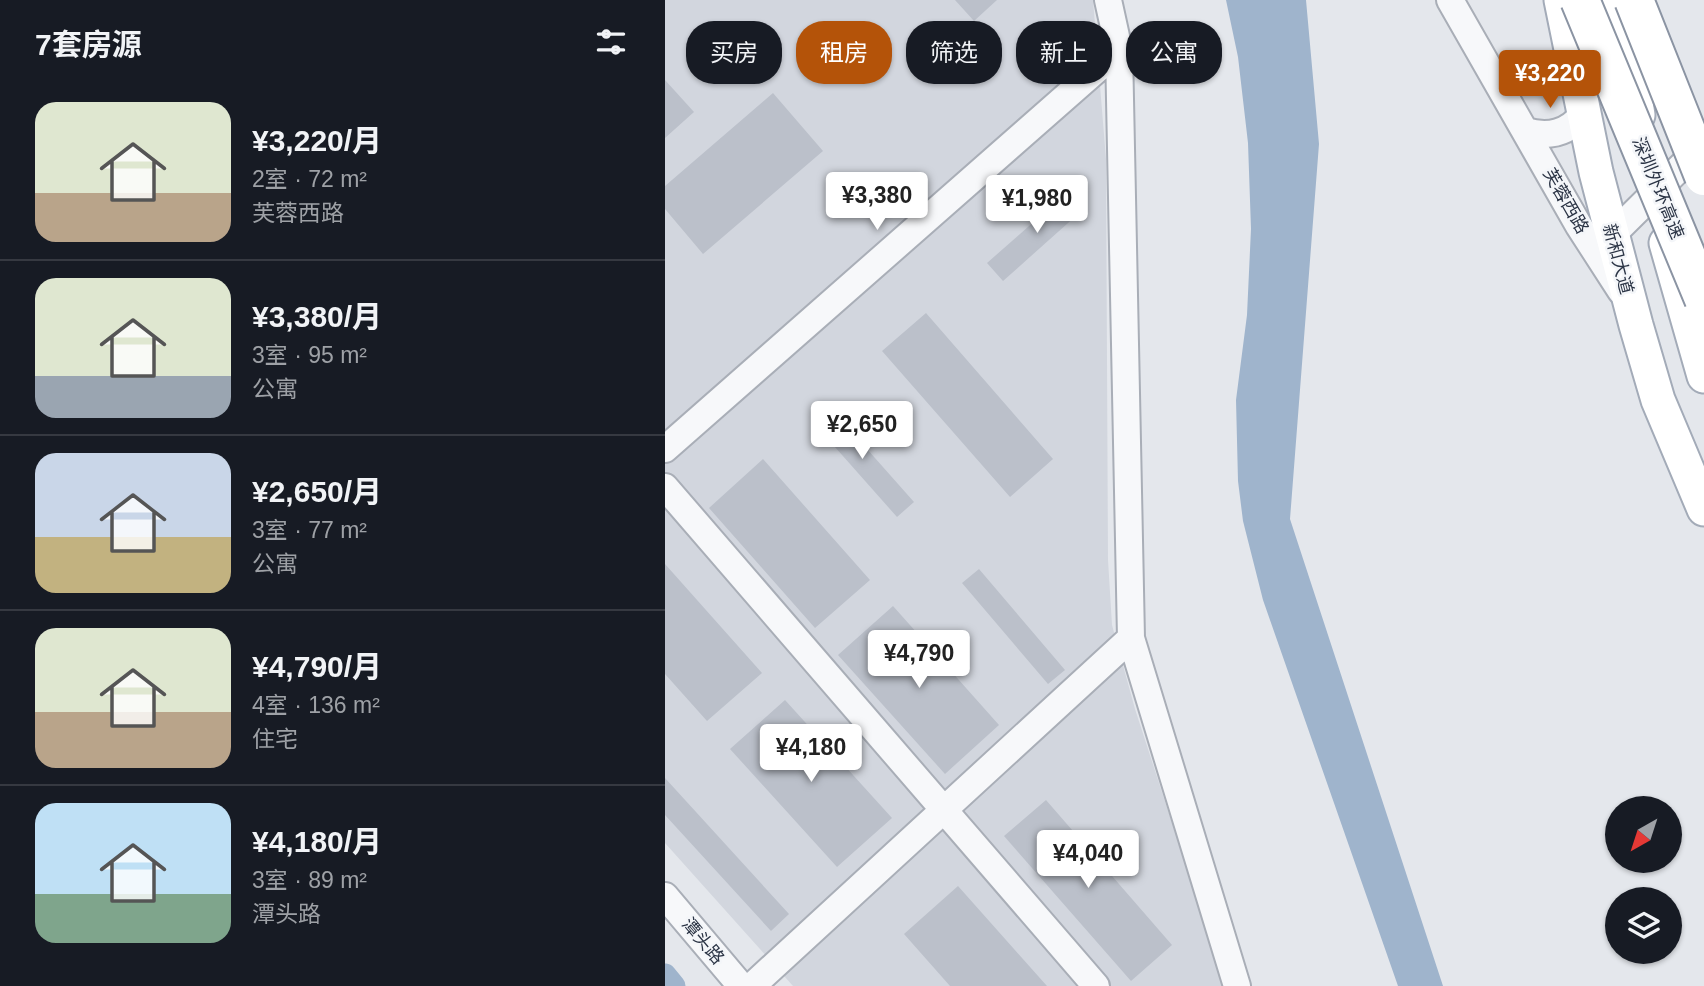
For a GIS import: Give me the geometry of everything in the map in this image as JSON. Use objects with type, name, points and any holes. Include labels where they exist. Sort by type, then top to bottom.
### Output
[{"type":"highway","name":"深圳外环高速","points":[[1580,0],[1704,299]]},
{"type":"highway","points":[[1634,0],[1704,176]]},
{"type":"main road","name":"新和大道","points":[[1561,0],[1583,114],[1631,305],[1658,400],[1704,509]]},
{"type":"main road","points":[[1619,0],[1654,192],[1704,376]]},
{"type":"street","points":[[1108,0],[1119,50],[1131,638],[1237,986]]},
{"type":"street","name":"芙蓉西路","points":[[1450,0],[1585,235],[1631,305]]},
{"type":"street","points":[[665,449],[1119,50]]},
{"type":"street","points":[[1525,131],[1547,135],[1558,133],[1576,122],[1583,114]]},
{"type":"street","points":[[1612,234],[1704,144]]},
{"type":"street","points":[[1675,275],[1704,245]]},
{"type":"street","points":[[665,487],[1096,986]]},
{"type":"street","points":[[752,986],[1131,638]]},
{"type":"street","name":"潭头路","points":[[665,897],[741,986]]},
{"type":"shaded area","points":[[665,0],[1093,0],[1095,21],[1016,21],[1016,84],[1100,84],[1106,159],[1108,560],[1112,625],[1135,709],[1225,986],[793,986],[665,843]]},
{"type":"water","points":[[1226,0],[1306,0],[1319,144],[1290,519],[1443,986],[1398,986],[1263,600],[1243,521],[1238,481],[1236,400],[1247,315],[1251,229],[1248,143],[1238,57]]},
{"type":"building","points":[[955,0],[997,0],[974,21]]},
{"type":"building","points":[[665,80],[694,112],[665,138]]},
{"type":"building","points":[[773,93],[823,151],[703,254],[665,209],[665,186]]},
{"type":"building","points":[[1071,189],[1086,207],[1003,281],[987,263]]},
{"type":"building","points":[[926,313],[1053,459],[1010,497],[882,351]]},
{"type":"building","points":[[828,405],[914,502],[897,517],[811,420]]},
{"type":"building","points":[[763,459],[870,580],[815,628],[709,508]]},
{"type":"building","points":[[665,564],[762,673],[707,721],[665,674]]},
{"type":"building","points":[[979,569],[1065,670],[1048,684],[962,583]]},
{"type":"building","points":[[893,606],[999,725],[945,774],[838,655]]},
{"type":"building","points":[[785,700],[892,818],[837,867],[730,749]]},
{"type":"building","points":[[665,778],[789,914],[771,931],[665,815]]},
{"type":"building","points":[[1046,800],[1172,945],[1131,981],[1004,836]]},
{"type":"building","points":[[958,886],[1047,986],[950,986],[904,934]]},
{"type":"waterway","points":[[665,975],[674,986]]}]
